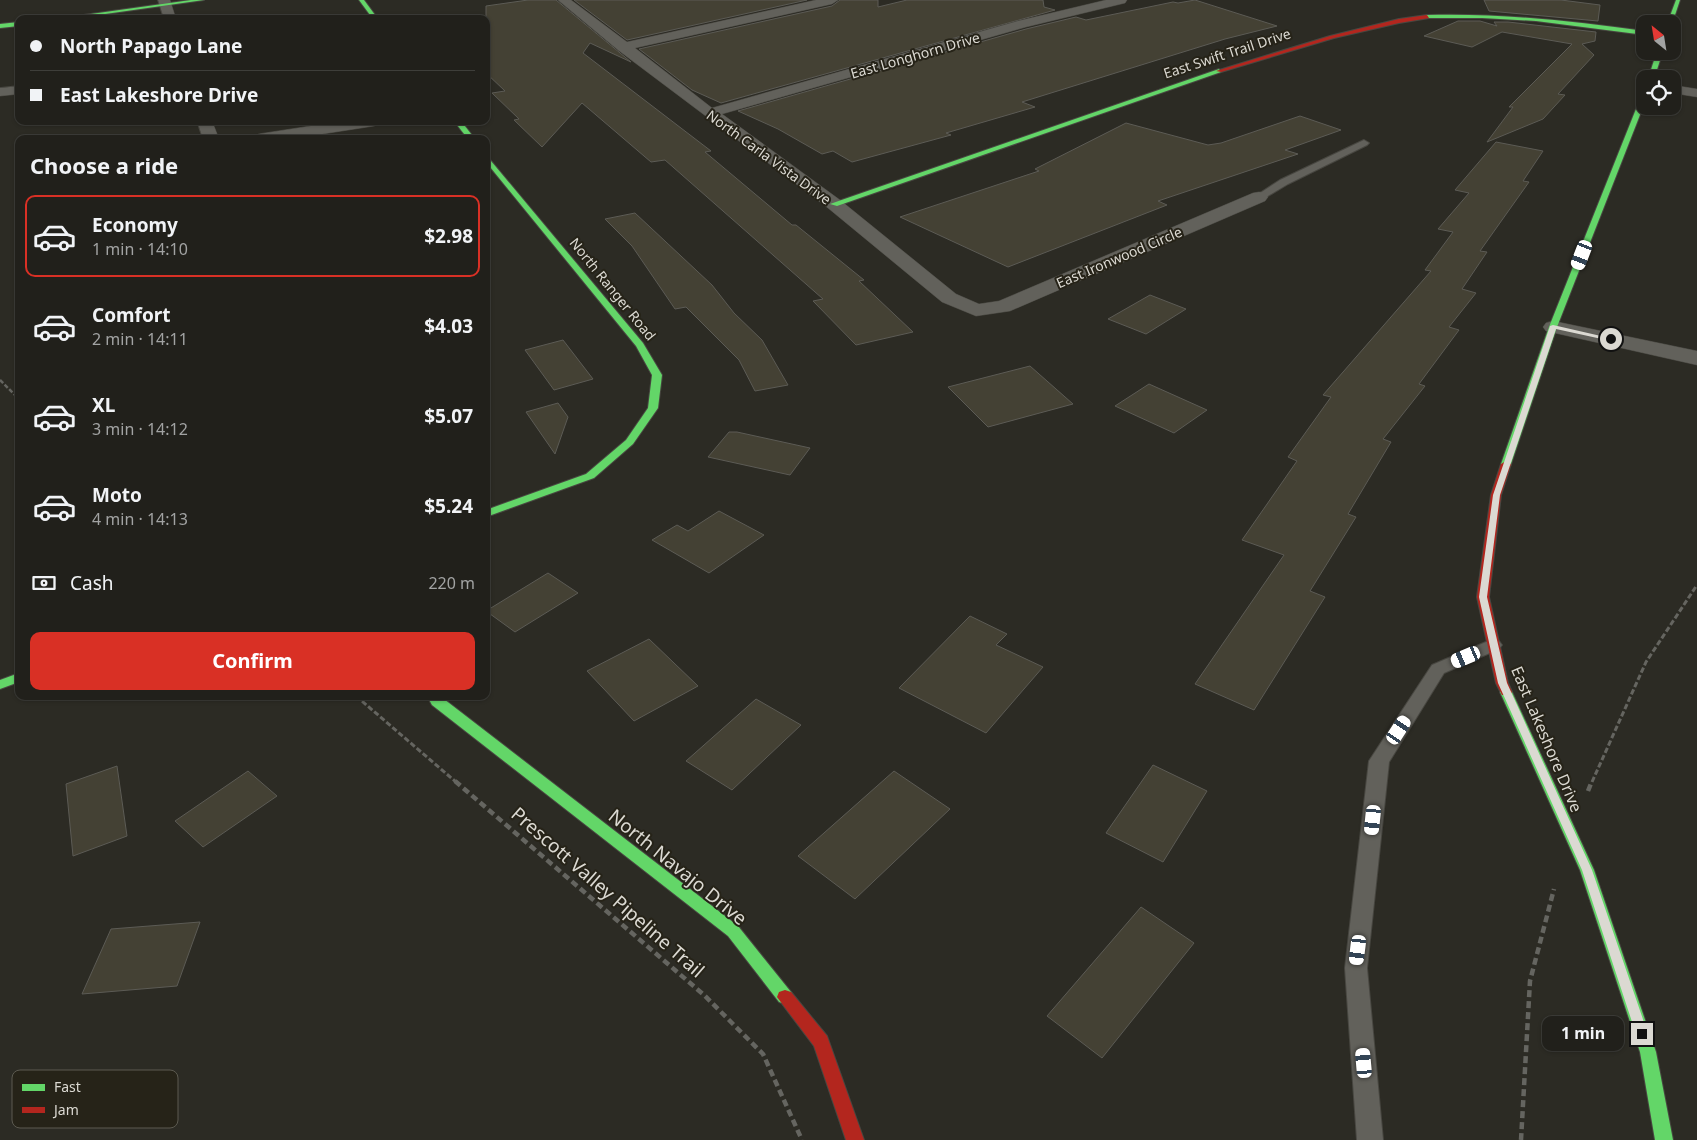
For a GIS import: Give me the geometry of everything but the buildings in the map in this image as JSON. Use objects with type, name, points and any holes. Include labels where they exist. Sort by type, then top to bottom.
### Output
[{"type":"street","points":[[83,15],[165,2],[202,0]]},
{"type":"street","points":[[361,0],[373,15]]},
{"type":"street","name":"North Carla Vista Drive","points":[[564,0],[710,113],[834,204],[949,298],[976,310]]},
{"type":"street","points":[[623,46],[832,0]]},
{"type":"street","name":"East Longhorn Drive","points":[[710,113],[1022,24],[1121,0]]},
{"type":"street","points":[[1672,15],[1678,0]]},
{"type":"street","points":[[165,2],[169,15]]},
{"type":"street","name":"East Swift Trail Drive","points":[[834,204],[1241,63],[1328,38],[1392,23],[1423,17],[1459,15],[1580,23],[1636,32]]},
{"type":"street","points":[[0,26],[15,24]]},
{"type":"street","points":[[0,92],[15,90]]},
{"type":"street","points":[[1681,90],[1697,93]]},
{"type":"street","name":"East Lakeshore Drive","points":[[1637,115],[1553,326],[1496,495],[1483,597],[1502,683],[1590,880],[1648,1052],[1664,1140]]},
{"type":"street","points":[[285,135],[348,125]]},
{"type":"street","points":[[460,125],[469,135]]},
{"type":"street","name":"North Ranger Road","points":[[490,162],[640,345],[657,375],[653,408],[630,442],[590,476],[490,513]]},
{"type":"street","name":"East Ironwood Circle","points":[[976,310],[1003,307],[1260,197]]},
{"type":"street","points":[[1553,326],[1697,358]]},
{"type":"street","points":[[0,685],[15,679]]},
{"type":"street","name":"North Navajo Drive","points":[[436,700],[733,931],[821,1042],[855,1140]]},
{"type":"lane","points":[[1260,197],[1284,182],[1364,143]]},
{"type":"lane","points":[[1370,1140],[1356,968],[1379,760],[1438,669],[1493,645]]},
{"type":"path","points":[[0,380],[15,395]]},
{"type":"path","name":"Prescott Valley Pipeline Trail","points":[[361,700],[704,995],[763,1054],[802,1140]]},
{"type":"traffic: fast","points":[[88,15],[202,0]]},
{"type":"traffic: fast","points":[[361,0],[373,15]]},
{"type":"traffic: fast","points":[[1672,15],[1678,0]]},
{"type":"traffic: fast","points":[[1427,17],[1509,17],[1636,32]]},
{"type":"traffic: fast","points":[[0,26],[15,24]]},
{"type":"traffic: fast","points":[[1654,70],[1657,60]]},
{"type":"traffic: fast","points":[[834,204],[1219,71]]},
{"type":"traffic: fast","points":[[1506,464],[1553,327],[1637,115]]},
{"type":"traffic: fast","points":[[460,125],[469,135]]},
{"type":"traffic: fast","points":[[490,162],[640,345],[657,375],[653,408],[630,442],[590,476],[490,513]]},
{"type":"traffic: fast","points":[[0,685],[15,679]]},
{"type":"traffic: fast","points":[[1506,692],[1587,870],[1648,1052],[1664,1140]]},
{"type":"traffic: fast","points":[[436,700],[733,931],[785,997]]},
{"type":"traffic: jam","points":[[1219,71],[1332,37],[1399,21],[1427,17]]},
{"type":"traffic: jam","points":[[1506,464],[1496,495],[1483,597],[1502,683],[1506,692]]},
{"type":"traffic: jam","points":[[785,997],[821,1042],[855,1140]]},
{"type":"route","points":[[1611,339],[1553,326],[1496,495],[1483,597],[1502,683],[1587,870],[1642,1034]]}]
